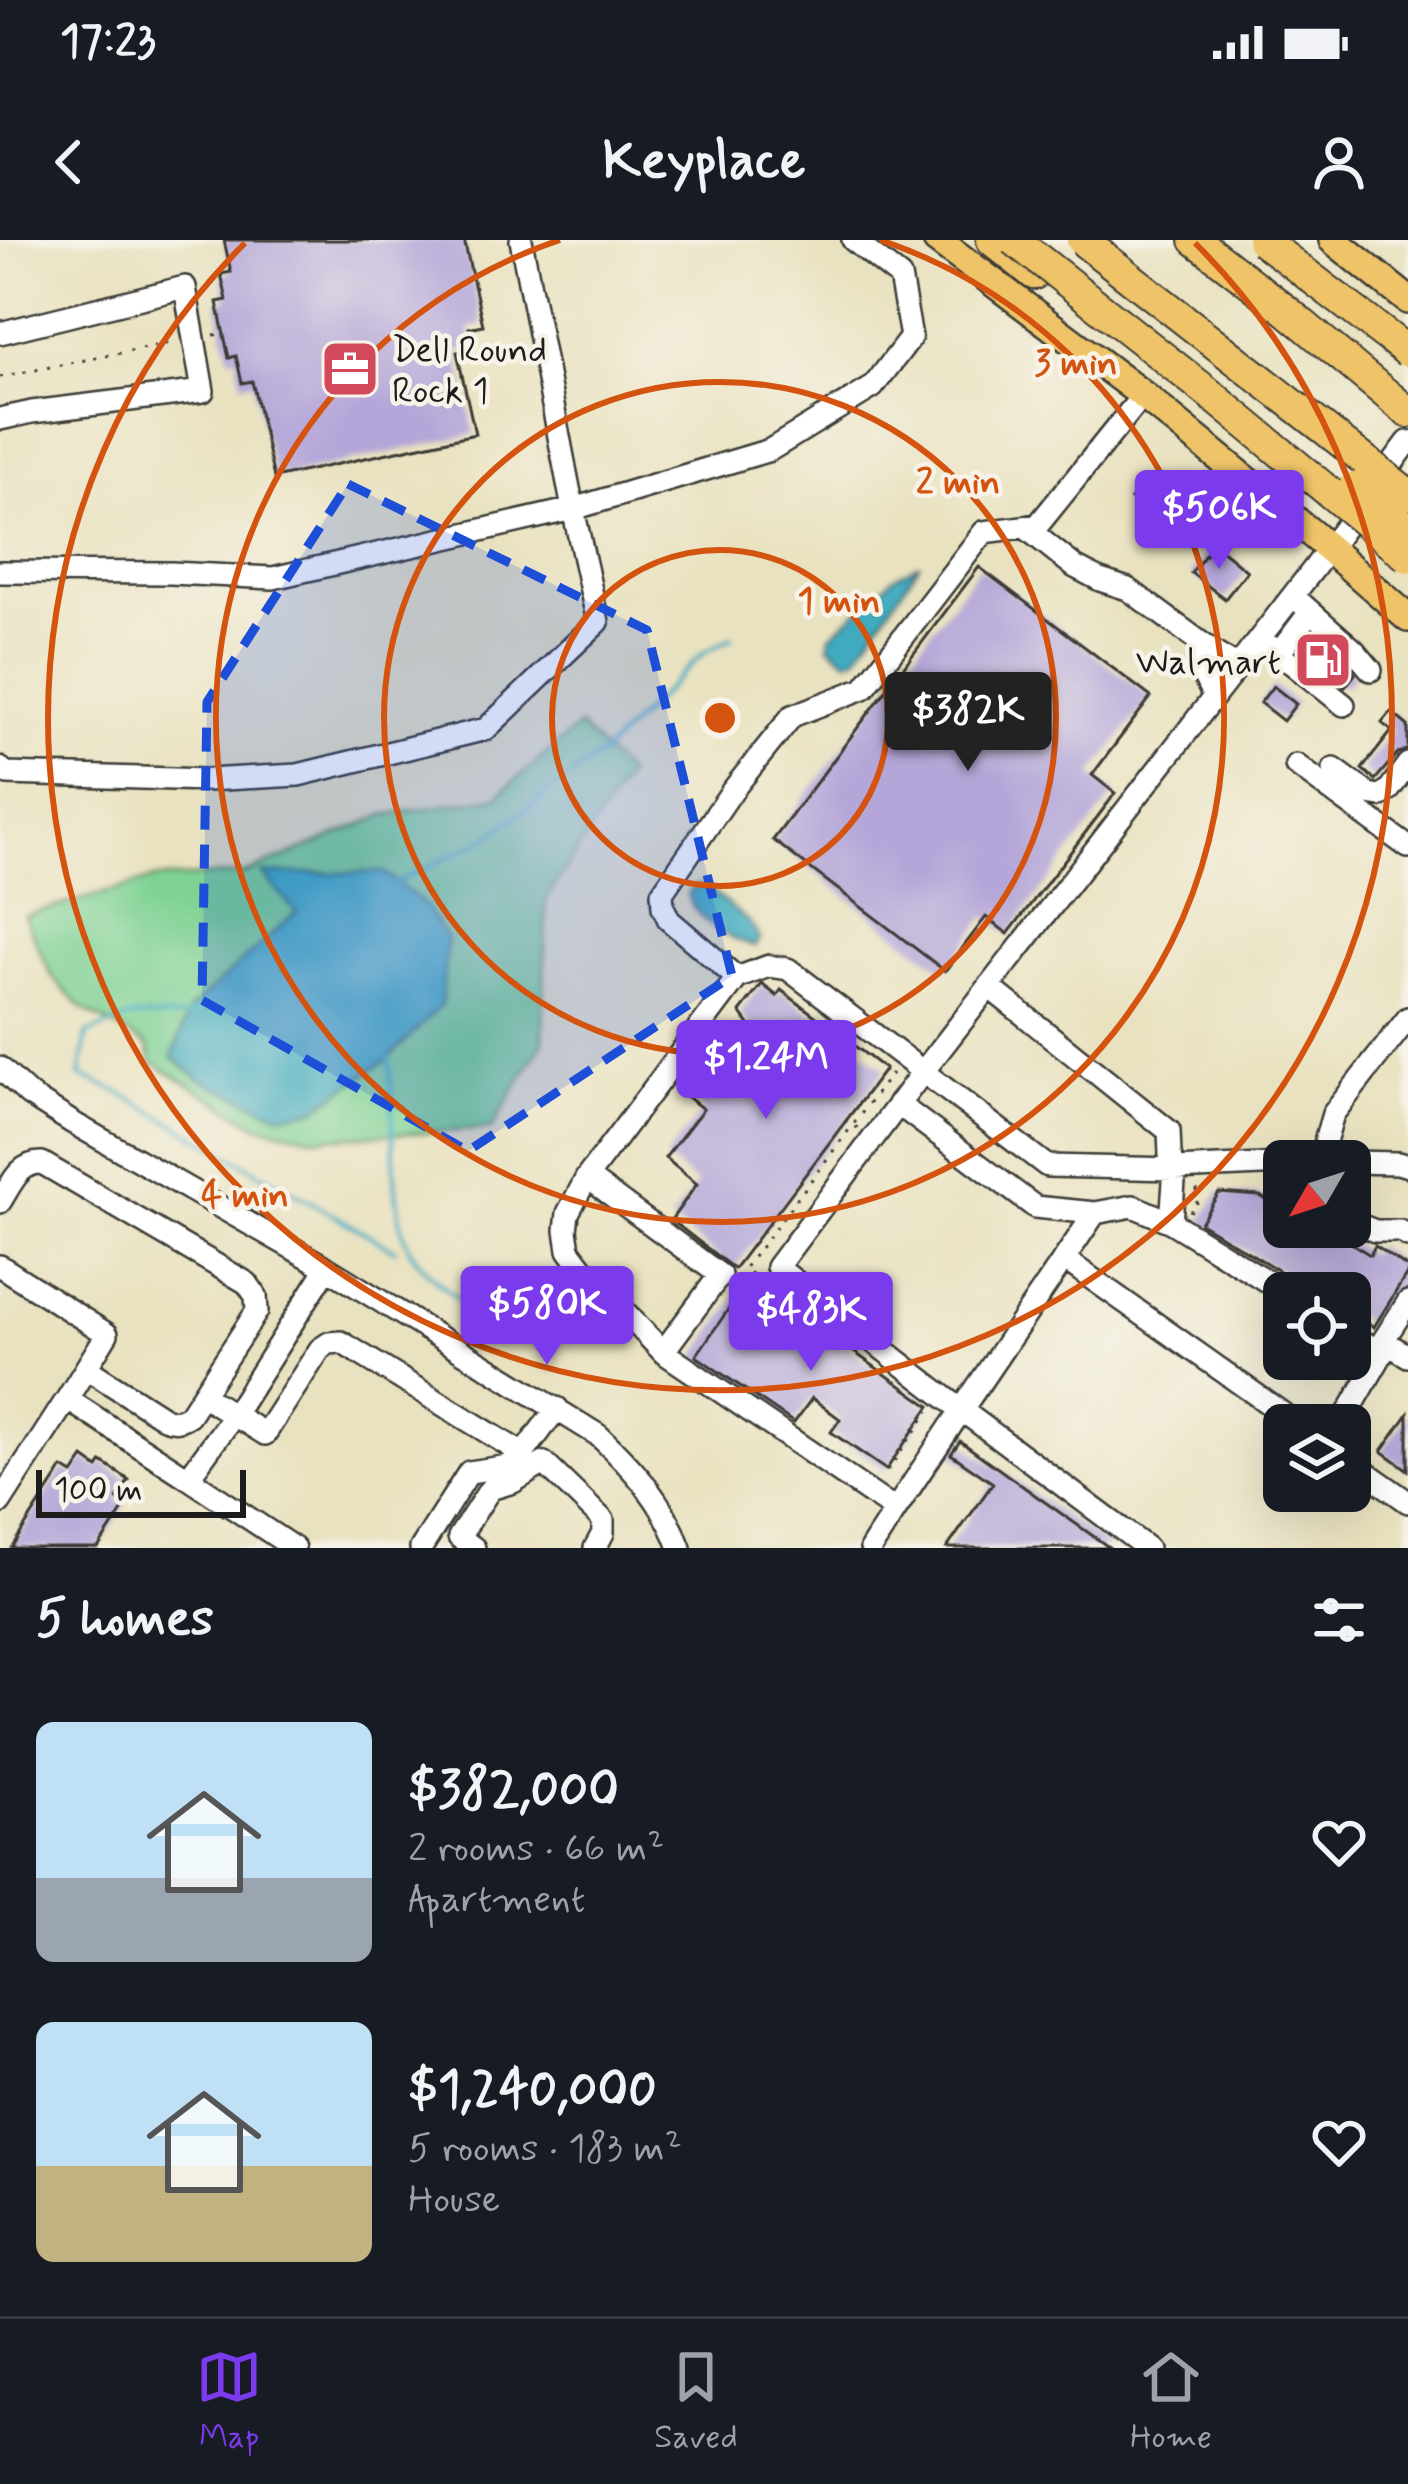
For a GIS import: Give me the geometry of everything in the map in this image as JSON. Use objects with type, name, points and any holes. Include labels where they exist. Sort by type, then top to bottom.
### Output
[{"type":"highway","points":[[992,240],[1082,312],[1253,416],[1408,527]]},
{"type":"highway","points":[[1014,240],[1408,556]]},
{"type":"highway","points":[[1082,240],[1408,494]]},
{"type":"highway","points":[[1195,240],[1408,412]]},
{"type":"highway","points":[[1265,240],[1408,353]]},
{"type":"main road","points":[[937,240],[1143,395],[1408,618]]},
{"type":"main road","points":[[1333,240],[1408,300]]},
{"type":"street","points":[[0,768],[7,774],[207,779],[298,775],[486,729],[598,622],[521,240]]},
{"type":"street","points":[[0,572],[273,578],[573,509],[770,450],[873,387],[911,337],[900,277],[853,240]]},
{"type":"street","points":[[0,333],[185,287],[202,391],[0,418]]},
{"type":"street","points":[[737,978],[669,920],[662,893],[731,791],[792,716],[864,688],[984,532],[1038,525],[1143,395]]},
{"type":"street","points":[[1147,1548],[777,1267],[1408,442]]},
{"type":"street","points":[[1025,527],[1075,566],[1128,589],[1238,667]]},
{"type":"street","points":[[1292,596],[1344,705]]},
{"type":"street","points":[[1260,638],[1371,670]]},
{"type":"street","points":[[1196,662],[1214,697]]},
{"type":"street","points":[[1334,769],[1367,794],[1380,796],[1408,764]]},
{"type":"street","points":[[1296,765],[1408,847]]},
{"type":"street","points":[[895,1510],[663,1352],[569,1250],[568,1213],[587,1177],[737,978],[769,966],[788,970],[1047,1166],[1263,1165]]},
{"type":"street","points":[[989,986],[1169,1131],[1180,1217]]},
{"type":"street","points":[[1326,1140],[1333,1114],[1408,1018]]},
{"type":"street","points":[[3,1078],[327,1268],[598,1435],[634,1468],[659,1504],[673,1545]]},
{"type":"street","points":[[898,1104],[1035,1207],[1095,1213],[1133,1206],[1180,1217],[1263,1277]]},
{"type":"street","points":[[1371,1162],[1408,1166]]},
{"type":"street","points":[[0,1202],[22,1168],[42,1163],[247,1283],[256,1296],[257,1311],[189,1414],[177,1421],[86,1368]]},
{"type":"street","points":[[587,1177],[720,1275],[663,1352]]},
{"type":"street","points":[[871,1548],[1095,1213]]},
{"type":"street","points":[[1371,1230],[1408,1236]]},
{"type":"street","points":[[1064,1259],[1269,1404]]},
{"type":"street","points":[[0,1266],[106,1334],[0,1503]]},
{"type":"street","points":[[188,1478],[327,1268]]},
{"type":"street","points":[[1352,1404],[1408,1302]]},
{"type":"street","points":[[202,1395],[265,1434],[320,1349],[341,1342],[524,1454]]},
{"type":"street","points":[[1371,1342],[1408,1356]]},
{"type":"street","points":[[67,1399],[294,1548]]},
{"type":"street","points":[[421,1548],[469,1472],[509,1466],[524,1454],[556,1408]]},
{"type":"street","points":[[474,1548],[458,1538],[490,1489],[513,1482],[544,1463],[603,1520],[603,1534],[595,1548]]},
{"type":"street","points":[[1371,1476],[1408,1502]]},
{"type":"path","points":[[0,377],[224,333]]},
{"type":"path","points":[[801,1309],[744,1268],[893,1071]]},
{"type":"path","points":[[845,1120],[865,1132]]},
{"type":"path","points":[[1180,1217],[1197,1204],[1197,1182]]},
{"type":"path","points":[[887,1471],[934,1404]]},
{"type":"highlighted area","points":[[348,484],[647,630],[732,976],[468,1151],[202,1000],[207,702]]},
{"type":"green space","points":[[579,726],[627,775],[546,900],[543,1042],[491,1129],[319,1138],[258,1126],[152,1062],[148,1046],[83,1009],[52,977],[24,916],[154,879],[245,874],[384,815],[496,797]]},
{"type":"water","points":[[920,563],[856,658],[847,660],[829,645],[830,636],[894,577]]},
{"type":"water","points":[[383,872],[425,905],[447,939],[441,1005],[389,1058],[315,1109],[281,1115],[199,1079],[172,1057],[190,1009],[296,912],[263,874]]},
{"type":"water","points":[[698,885],[749,922],[760,939],[755,946],[724,934],[697,912],[687,893]]},
{"type":"building","name":"Dell Round Rock 1","points":[[224,240],[464,240],[483,325],[469,328],[473,348],[457,352],[475,434],[274,478],[252,381],[242,383],[236,356],[229,358],[217,302],[227,300],[221,274],[231,272]]},
{"type":"building","points":[[1144,481],[1178,507],[1165,525],[1131,499]]},
{"type":"building","points":[[1214,544],[1247,571],[1225,599],[1191,573]]},
{"type":"building","points":[[979,567],[1151,697],[1092,775],[1115,793],[1108,803],[1008,934],[986,917],[945,971],[773,840]]},
{"type":"building","name":"Walmart","points":[[1311,636],[1355,674],[1345,687],[1300,650]]},
{"type":"building","points":[[1273,686],[1296,704],[1283,721],[1260,703]]},
{"type":"building","points":[[1391,712],[1408,726],[1408,749],[1397,754],[1375,780],[1362,769],[1392,731],[1382,723]]},
{"type":"building","points":[[762,984],[777,996],[781,990],[885,1069],[734,1269],[671,1220],[697,1184],[665,1158],[703,1109],[686,1096],[696,1083],[705,1090],[752,1029],[740,1012]]},
{"type":"building","points":[[1219,1193],[1260,1196],[1263,1248],[1359,1248],[1370,1255],[1375,1246],[1408,1272],[1374,1327],[1371,1272],[1281,1272],[1200,1223]]},
{"type":"building","points":[[750,1278],[930,1406],[886,1470],[831,1432],[840,1419],[812,1398],[794,1423],[696,1356]]},
{"type":"building","points":[[1408,1414],[1408,1470],[1382,1451]]},
{"type":"building","points":[[960,1441],[1110,1548],[947,1548],[993,1483],[951,1454]]},
{"type":"building","points":[[84,1458],[98,1468],[102,1462],[129,1480],[117,1499],[126,1505],[98,1548],[11,1548],[63,1468],[73,1474]]},
{"type":"waterway","points":[[391,885],[487,838],[604,752],[702,654],[732,638]]},
{"type":"waterway","points":[[190,1015],[132,1017],[87,1034],[80,1076],[117,1091],[395,1250]]},
{"type":"waterway","points":[[388,1056],[396,1187],[404,1235],[427,1271],[483,1316]]},
{"type":"tunnel","points":[[1301,657],[1314,639]]},
{"type":"tunnel","points":[[1315,668],[1328,650]]},
{"type":"tunnel","points":[[1331,680],[1345,662]]},
{"type":"place","name":"Dell Round Rock 1","points":[[350,369]]},
{"type":"place","name":"Walmart","points":[[1323,660]]}]
